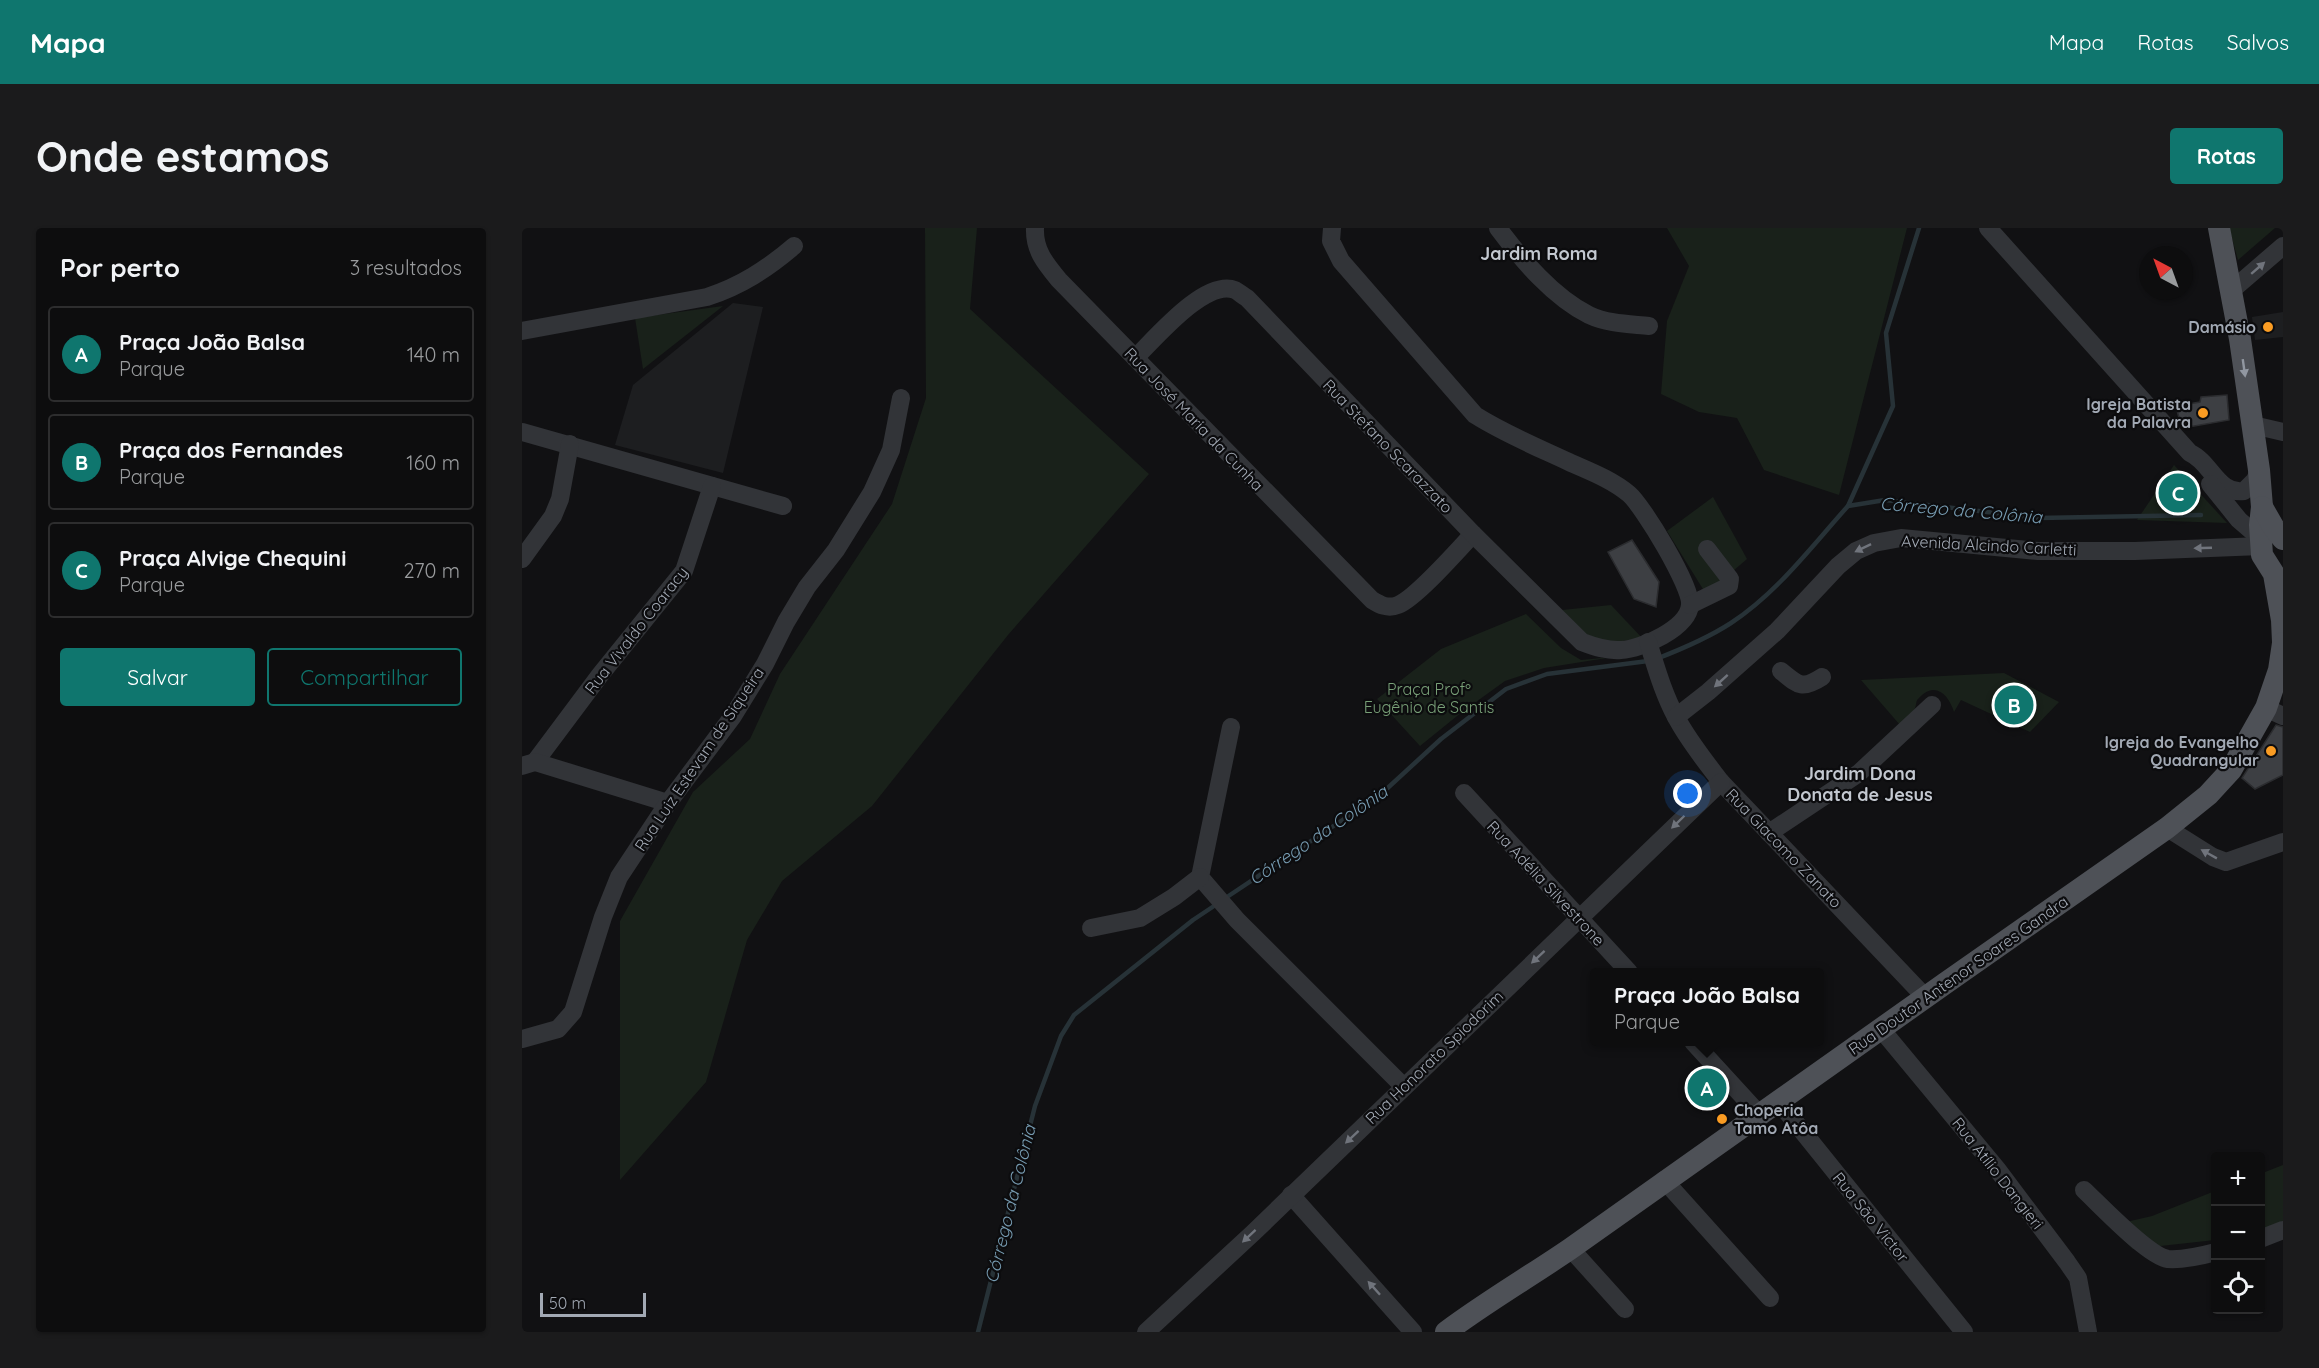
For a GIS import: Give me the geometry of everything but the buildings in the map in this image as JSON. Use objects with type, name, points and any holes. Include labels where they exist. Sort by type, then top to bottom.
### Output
[{"type":"main road","name":"Rua Doutor Antenor Soares Gandra","points":[[1446,1332],[1475,1310],[1506,1293],[1925,996],[2167,828],[2208,795],[2231,770],[2275,712],[2283,643],[2278,567],[2262,555],[2268,542],[2259,470],[2232,290],[2219,228]]},
{"type":"main road","points":[[1474,1332],[1506,1293]]},
{"type":"street","name":"Rua José Maria da Cunha","points":[[1035,228],[1035,242],[1042,259],[1059,280],[1372,600],[1381,606],[1390,607],[1408,600],[1473,534]]},
{"type":"street","points":[[1332,228],[1331,241],[1341,261],[1475,415],[1500,431],[1611,481],[1631,496],[1674,561],[1687,589],[1690,605],[1728,586],[1730,579],[1707,549]]},
{"type":"street","points":[[1498,228],[1532,268],[1563,298],[1590,316],[1614,322],[1649,326]]},
{"type":"street","points":[[1988,228],[2003,236],[2190,453],[2198,457],[2230,490],[2244,491],[2250,487],[2259,470]]},
{"type":"street","points":[[522,331],[707,297],[733,289],[766,270],[794,246]]},
{"type":"street","points":[[2232,290],[2283,246]]},
{"type":"street","name":"Rua Stefano Scarazzato","points":[[1135,358],[1194,302],[1207,294],[1221,290],[1234,290],[1247,298],[1473,534],[1582,642],[1599,649],[1622,650],[1650,647],[1683,620],[1690,605]]},
{"type":"street","name":"Rua Luiz Estevam de Siqueira","points":[[522,1039],[558,1029],[573,1012],[603,917],[619,877],[668,803],[733,716],[765,664],[807,586],[836,549],[872,492],[891,450],[901,398]]},
{"type":"street","points":[[2253,425],[2283,432]]},
{"type":"street","points":[[522,432],[783,506]]},
{"type":"street","points":[[522,559],[553,516],[560,499],[570,444]]},
{"type":"street","points":[[2190,453],[2192,463],[2239,520],[2268,542]]},
{"type":"street","name":"Rua Vivaldo Coaracy","points":[[528,764],[684,571],[712,486]]},
{"type":"street","name":"Avenida Alcindo Carletti","points":[[1676,717],[1777,631],[1838,566],[1856,551],[1874,543],[1901,538],[2038,551],[2135,551],[2268,542]]},
{"type":"street","name":"Rua Giacomo Zanato","points":[[1650,647],[1662,686],[1676,717],[1721,782],[1925,996]]},
{"type":"street","points":[[1780,671],[1796,684],[1802,685],[1810,684],[1822,677]]},
{"type":"street","points":[[1769,833],[1859,773],[1932,705]]},
{"type":"street","points":[[1204,882],[1231,728]]},
{"type":"street","points":[[528,764],[668,803]]},
{"type":"street","name":"Rua Honorato Spiodorim","points":[[1146,1332],[1721,782]]},
{"type":"street","name":"Rua Adélia Silvestrone","points":[[1464,793],[1625,968]]},
{"type":"street","points":[[2167,828],[2213,857],[2226,862],[2283,842]]},
{"type":"street","points":[[1204,882],[1237,920],[1404,1087]]},
{"type":"street","points":[[1091,928],[1140,918],[1204,882]]},
{"type":"street","name":"Rua Atílio Dangieri","points":[[1881,1029],[1997,1169],[2078,1278],[2088,1332]]},
{"type":"street","points":[[1698,1046],[1759,1114]]},
{"type":"street","name":"Rua São Victor","points":[[1778,1101],[1964,1332]]},
{"type":"street","points":[[1664,1180],[1770,1298]]},
{"type":"street","points":[[2084,1190],[2151,1251],[2168,1259],[2197,1257],[2211,1253]]},
{"type":"street","points":[[1291,1195],[1413,1332]]},
{"type":"street","points":[[2265,1237],[2283,1230]]},
{"type":"street","points":[[1570,1248],[1625,1309]]},
{"type":"shaded area","points":[[733,303],[763,307],[723,473],[615,445],[633,385]]},
{"type":"shaded area","name":"Damásio","points":[[2283,312],[2283,337],[2255,340],[2252,317]]},
{"type":"green space","points":[[925,228],[977,228],[970,309],[1149,474],[1008,635],[872,806],[782,881],[747,940],[706,1082],[620,1180],[620,921],[693,792],[750,739],[780,674],[892,504],[926,398]]},
{"type":"green space","points":[[1667,228],[1907,228],[1839,495],[1764,470],[1737,418],[1699,412],[1661,394],[1667,321],[1689,266]]},
{"type":"green space","points":[[2229,228],[2275,228],[2238,260]]},
{"type":"green space","points":[[723,306],[643,369],[635,318]]},
{"type":"green space","points":[[2174,465],[2227,523],[2137,520]]},
{"type":"green space","points":[[1713,497],[1747,559],[1706,594],[1667,531]]},
{"type":"green space","points":[[1611,605],[1642,638],[1614,642],[1596,640],[1581,631],[1562,610]]},
{"type":"green space","name":"Praça Profº Eugênio de Santis","points":[[1526,614],[1561,648],[1581,660],[1613,657],[1544,668],[1505,681],[1420,746],[1377,699],[1441,649]]},
{"type":"green space","points":[[2004,673],[2059,702],[2030,732],[1961,700],[1954,712],[1945,696],[1936,690],[1931,690],[1919,698],[1914,710],[1900,725],[1861,680]]},
{"type":"green space","points":[[2283,1165],[2283,1221],[2265,1228],[2265,1206],[2265,1172]]},
{"type":"green space","points":[[2211,1193],[2211,1240],[2133,1249],[2109,1226],[2152,1216]]},
{"type":"waterway","points":[[1848,506],[1893,406],[1886,333],[1919,228]]},
{"type":"waterway","name":"Córrego da Colônia","points":[[1656,659],[1713,634],[1748,611],[1779,583],[1848,506],[1885,500],[2038,518],[2201,515]]},
{"type":"waterway","name":"Córrego da Colônia","points":[[1224,899],[1380,795],[1441,739],[1506,689],[1547,674],[1648,661]]},
{"type":"waterway","name":"Córrego da Colônia","points":[[978,1332],[1035,1106],[1061,1036],[1074,1015],[1193,920],[1217,904]]},
{"type":"place","name":"Damásio","points":[[2268,327]]},
{"type":"place","name":"Igreja Batista da Palavra","points":[[2203,413]]},
{"type":"place","name":"Praça Alvige Chequini","points":[[2178,493]]},
{"type":"place","name":"Praça dos Fernandes","points":[[2014,705]]},
{"type":"place","name":"Igreja do Evangelho Quadrangular","points":[[2271,751]]},
{"type":"place","name":"Praça João Balsa","points":[[1707,1088]]},
{"type":"place","name":"Choperia Tamo Atôa","points":[[1722,1119]]},
{"type":"district","name":"Jardim Roma","points":[[1539,253]]},
{"type":"district","name":"Jardim Dona Donata de Jesus","points":[[1860,783]]}]
